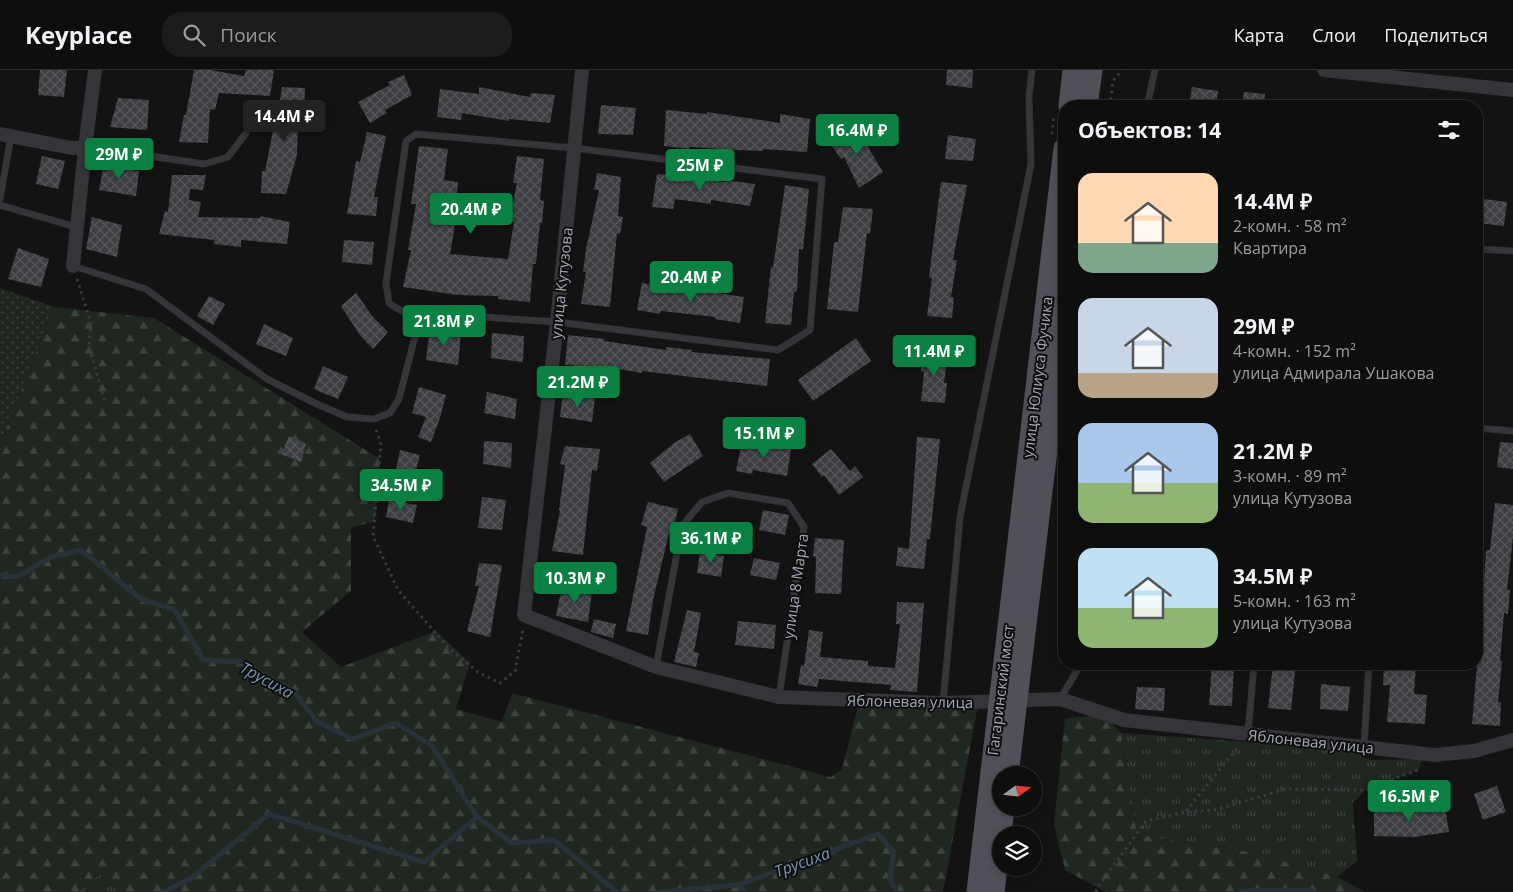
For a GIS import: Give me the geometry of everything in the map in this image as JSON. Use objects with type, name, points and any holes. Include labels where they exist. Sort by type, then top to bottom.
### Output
[{"type":"main road","points":[[1070,100],[1073,70]]},
{"type":"main road","points":[[1088,100],[1092,70]]},
{"type":"main road","name":"улица Юлиуса Фучика","points":[[1019,608],[1058,209]]},
{"type":"main road","name":"улица Юлиуса Фучика","points":[[1019,608],[1058,348]]},
{"type":"main road","name":"Гагаринский мост","points":[[1009,766],[1019,608]]},
{"type":"main road","name":"Гагаринский мост","points":[[977,892],[1019,608]]},
{"type":"main road","points":[[994,892],[1003,816]]},
{"type":"street","points":[[73,266],[84,148],[94,70]]},
{"type":"street","name":"улица Кутузова","points":[[524,615],[557,322],[582,70]]},
{"type":"street","points":[[1324,70],[1513,90]]},
{"type":"street","points":[[5,135],[72,148],[84,148]]},
{"type":"street","name":"Яблоневая улица","points":[[524,615],[656,667],[779,697],[943,703],[1060,700],[1124,720],[1435,755],[1474,751],[1513,740]]},
{"type":"lane","points":[[943,703],[960,517],[1031,164],[1029,97],[1032,70]]},
{"type":"lane","points":[[1148,100],[1155,70]]},
{"type":"lane","points":[[84,148],[96,148],[204,164],[228,157],[246,133]]},
{"type":"lane","points":[[416,134],[574,148],[822,179],[810,330],[778,350],[557,322],[438,314],[420,317],[403,313],[389,303],[386,283],[406,141],[416,134]]},
{"type":"lane","points":[[0,199],[5,135]]},
{"type":"lane","points":[[0,205],[76,227]]},
{"type":"lane","points":[[1483,250],[1513,251]]},
{"type":"lane","points":[[73,266],[146,289],[267,379],[347,417],[374,419],[390,413],[399,399],[420,317]]},
{"type":"lane","points":[[1483,429],[1513,431]]},
{"type":"lane","name":"улица 8 Марта","points":[[656,667],[682,526],[702,502],[728,493],[788,503],[804,527],[779,697]]},
{"type":"lane","points":[[1060,700],[1078,670]]},
{"type":"lane","points":[[1248,734],[1253,670]]},
{"type":"lane","points":[[1364,747],[1369,670]]},
{"type":"path","points":[[1111,100],[1113,80],[1122,70]]},
{"type":"path","points":[[73,266],[91,323],[89,346],[105,403]]},
{"type":"path","points":[[374,419],[380,444],[373,536],[398,590],[449,648],[479,673],[500,683],[515,671],[524,615]]},
{"type":"path","points":[[1186,812],[1248,734]]},
{"type":"path","points":[[1097,890],[1146,821],[1186,812],[1215,810],[1286,789],[1366,790],[1419,770]]},
{"type":"green space","points":[[0,288],[54,307],[0,444]]},
{"type":"green space","points":[[54,307],[154,318],[380,459],[375,521],[351,528],[351,591],[302,632],[341,667],[436,631],[470,663],[456,709],[502,722],[512,693],[831,777],[842,769],[858,706],[978,705],[943,892],[126,892],[126,890],[101,873],[78,892],[0,892],[0,444]]},
{"type":"green space","points":[[1104,715],[1121,733],[1137,835],[1255,853],[1337,877],[1365,892],[1106,892],[1065,870],[1054,824],[1065,718]]},
{"type":"green space","points":[[1121,733],[1350,749],[1370,760],[1422,759],[1419,770],[1366,790],[1353,802],[1357,861],[1337,877],[1255,853],[1137,835]]},
{"type":"green space","points":[[101,873],[126,890],[126,892],[78,892]]},
{"type":"building","points":[[40,70],[67,70],[64,97],[38,95]]},
{"type":"building","points":[[194,70],[210,70],[244,76],[246,70],[274,70],[270,96],[219,93],[215,110],[210,109],[208,143],[179,142]]},
{"type":"building","points":[[947,70],[973,70],[972,88],[946,85]]},
{"type":"building","points":[[404,75],[412,95],[385,110],[387,113],[370,123],[358,102],[390,85],[388,82]]},
{"type":"building","points":[[282,87],[305,88],[304,119],[298,118],[297,155],[286,194],[261,193],[262,171],[265,171],[274,126],[276,126]]},
{"type":"building","points":[[479,87],[530,97],[531,93],[555,95],[550,123],[509,119],[509,121],[462,113],[461,120],[437,117],[440,89],[479,94]]},
{"type":"building","points":[[1192,87],[1218,91],[1217,100],[1190,100]]},
{"type":"building","points":[[1244,92],[1265,94],[1264,100],[1243,100]]},
{"type":"building","points":[[118,98],[149,100],[147,130],[110,127]]},
{"type":"building","points":[[601,105],[636,108],[633,135],[598,134]]},
{"type":"building","points":[[666,110],[707,114],[707,112],[780,123],[780,114],[810,119],[807,152],[690,147],[689,149],[664,146]]},
{"type":"building","points":[[849,124],[866,144],[883,172],[859,188],[844,157],[841,159],[831,145]]},
{"type":"building","points":[[367,132],[386,136],[374,197],[378,197],[376,216],[347,214],[356,161],[360,162]]},
{"type":"building","points":[[948,135],[976,139],[973,161],[945,159]]},
{"type":"building","points":[[419,146],[448,149],[444,180],[458,182],[455,225],[450,254],[508,259],[514,222],[509,221],[517,183],[513,183],[517,156],[544,159],[540,200],[544,201],[542,223],[540,223],[536,264],[533,264],[530,302],[498,299],[498,296],[458,295],[403,287],[411,250],[408,250],[416,204],[411,204]]},
{"type":"building","points":[[42,156],[65,161],[58,189],[36,184]]},
{"type":"building","points":[[104,164],[139,171],[136,196],[99,190]]},
{"type":"building","points":[[597,173],[621,177],[618,216],[623,217],[620,234],[617,233],[610,307],[581,304],[586,272],[583,272],[586,249],[599,190],[594,190]]},
{"type":"building","points":[[657,174],[755,184],[750,206],[711,200],[711,204],[675,199],[673,209],[652,207]]},
{"type":"building","points":[[172,175],[206,175],[203,190],[190,189],[189,200],[201,202],[198,217],[260,218],[260,216],[290,222],[287,244],[241,240],[241,247],[214,244],[214,240],[159,234],[165,211],[168,212]]},
{"type":"building","points":[[941,182],[967,185],[953,260],[957,260],[951,297],[954,298],[952,318],[927,316],[932,278],[929,277]]},
{"type":"building","points":[[785,185],[809,189],[803,250],[799,249],[797,292],[794,292],[791,325],[765,323],[771,267],[773,268]]},
{"type":"building","points":[[1483,199],[1507,202],[1504,226],[1483,224]]},
{"type":"building","points":[[843,207],[873,209],[870,234],[867,233],[858,312],[827,309],[834,242],[838,242]]},
{"type":"building","points":[[92,217],[122,225],[117,257],[86,249]]},
{"type":"building","points":[[344,240],[374,242],[372,265],[342,262]]},
{"type":"building","points":[[18,248],[49,259],[41,287],[8,279]]},
{"type":"building","points":[[642,283],[679,290],[679,287],[744,297],[740,323],[715,319],[715,317],[661,311],[660,314],[637,310]]},
{"type":"building","points":[[356,293],[373,317],[388,332],[373,349],[359,334],[341,306]]},
{"type":"building","points":[[209,296],[225,304],[213,325],[197,316]]},
{"type":"building","points":[[264,324],[293,338],[286,356],[256,344]]},
{"type":"building","points":[[430,328],[461,334],[458,365],[426,360]]},
{"type":"building","points":[[492,333],[524,336],[523,362],[491,358]]},
{"type":"building","points":[[568,335],[605,339],[604,341],[666,350],[666,347],[692,350],[691,352],[770,359],[767,386],[642,371],[642,373],[565,365]]},
{"type":"building","points":[[856,338],[871,361],[813,401],[798,380]]},
{"type":"building","points":[[924,351],[948,353],[944,383],[947,383],[945,403],[921,401],[924,372],[921,371]]},
{"type":"building","points":[[323,366],[348,377],[338,399],[314,389]]},
{"type":"building","points":[[419,387],[446,395],[431,442],[418,437],[426,417],[412,413]]},
{"type":"building","points":[[487,392],[517,399],[515,419],[484,413]]},
{"type":"building","points":[[563,393],[595,398],[592,422],[560,417]]},
{"type":"building","points":[[690,434],[703,456],[664,482],[650,463],[674,443]]},
{"type":"building","points":[[289,436],[306,444],[301,462],[281,454]]},
{"type":"building","points":[[917,437],[940,439],[930,539],[927,539],[924,569],[896,566],[898,547],[909,549]]},
{"type":"building","points":[[484,441],[512,443],[511,468],[483,464]]},
{"type":"building","points":[[742,442],[791,449],[787,476],[753,470],[752,474],[736,471]]},
{"type":"building","points":[[1500,442],[1513,443],[1513,469],[1497,467]]},
{"type":"building","points":[[565,446],[600,449],[597,471],[592,470],[583,555],[552,551],[560,511],[565,465],[560,464]]},
{"type":"building","points":[[831,449],[850,471],[855,466],[863,477],[839,495],[824,475],[822,477],[812,464]]},
{"type":"building","points":[[400,450],[420,455],[415,474],[396,470]]},
{"type":"building","points":[[482,497],[506,500],[502,530],[478,528]]},
{"type":"building","points":[[389,500],[417,505],[413,523],[386,517]]},
{"type":"building","points":[[648,502],[678,509],[672,534],[669,533],[653,600],[648,635],[626,631],[647,527],[641,525]]},
{"type":"building","points":[[1495,503],[1513,505],[1513,537],[1507,590],[1510,590],[1508,614],[1504,613],[1500,661],[1502,661],[1498,702],[1501,702],[1500,726],[1472,724],[1477,670],[1483,670],[1483,595],[1486,550],[1490,550]]},
{"type":"building","points":[[763,510],[789,515],[785,535],[759,530]]},
{"type":"building","points":[[815,538],[844,540],[841,594],[815,593],[816,557],[813,556]]},
{"type":"building","points":[[700,552],[724,556],[721,577],[697,573]]},
{"type":"building","points":[[754,558],[780,563],[776,580],[750,575]]},
{"type":"building","points":[[479,563],[502,565],[490,637],[467,631],[479,586],[475,586]]},
{"type":"building","points":[[562,586],[592,591],[588,622],[556,616]]},
{"type":"building","points":[[897,602],[924,603],[917,692],[890,690],[891,685],[819,679],[817,687],[798,684],[801,665],[804,666],[809,630],[823,632],[820,657],[868,661],[868,666],[895,668],[900,624],[896,624]]},
{"type":"building","points":[[687,610],[701,613],[694,652],[699,653],[696,667],[674,662]]},
{"type":"building","points":[[594,619],[616,624],[613,638],[591,632]]},
{"type":"building","points":[[738,621],[776,625],[774,649],[735,645]]},
{"type":"building","points":[[1212,670],[1234,670],[1232,706],[1209,705]]},
{"type":"building","points":[[1272,670],[1295,670],[1291,710],[1268,708]]},
{"type":"building","points":[[1384,670],[1416,670],[1414,694],[1427,695],[1425,724],[1387,722],[1390,685],[1383,685]]},
{"type":"building","points":[[1321,684],[1350,687],[1348,711],[1320,709]]},
{"type":"building","points":[[1137,687],[1165,688],[1164,711],[1135,709]]},
{"type":"building","points":[[1497,786],[1506,812],[1483,820],[1474,794]]},
{"type":"building","points":[[1374,807],[1404,807],[1404,814],[1445,808],[1449,832],[1414,837],[1374,836]]},
{"type":"waterway","name":"Трусиха","points":[[0,575],[17,577],[51,557],[81,550],[141,599],[175,610],[203,660],[241,662],[295,692],[316,721],[353,739],[396,723],[432,746],[477,817],[512,843],[554,840],[617,892]]},
{"type":"waterway","points":[[163,892],[190,879],[269,814],[424,862],[477,817]]},
{"type":"waterway","name":"Трусиха","points":[[659,892],[738,885],[878,834],[894,852],[890,879],[897,892]]},
{"type":"waterway","points":[[738,885],[745,892]]},
{"type":"waterway","name":"Трусиха","points":[[1241,892],[1311,890],[1312,892]]}]
